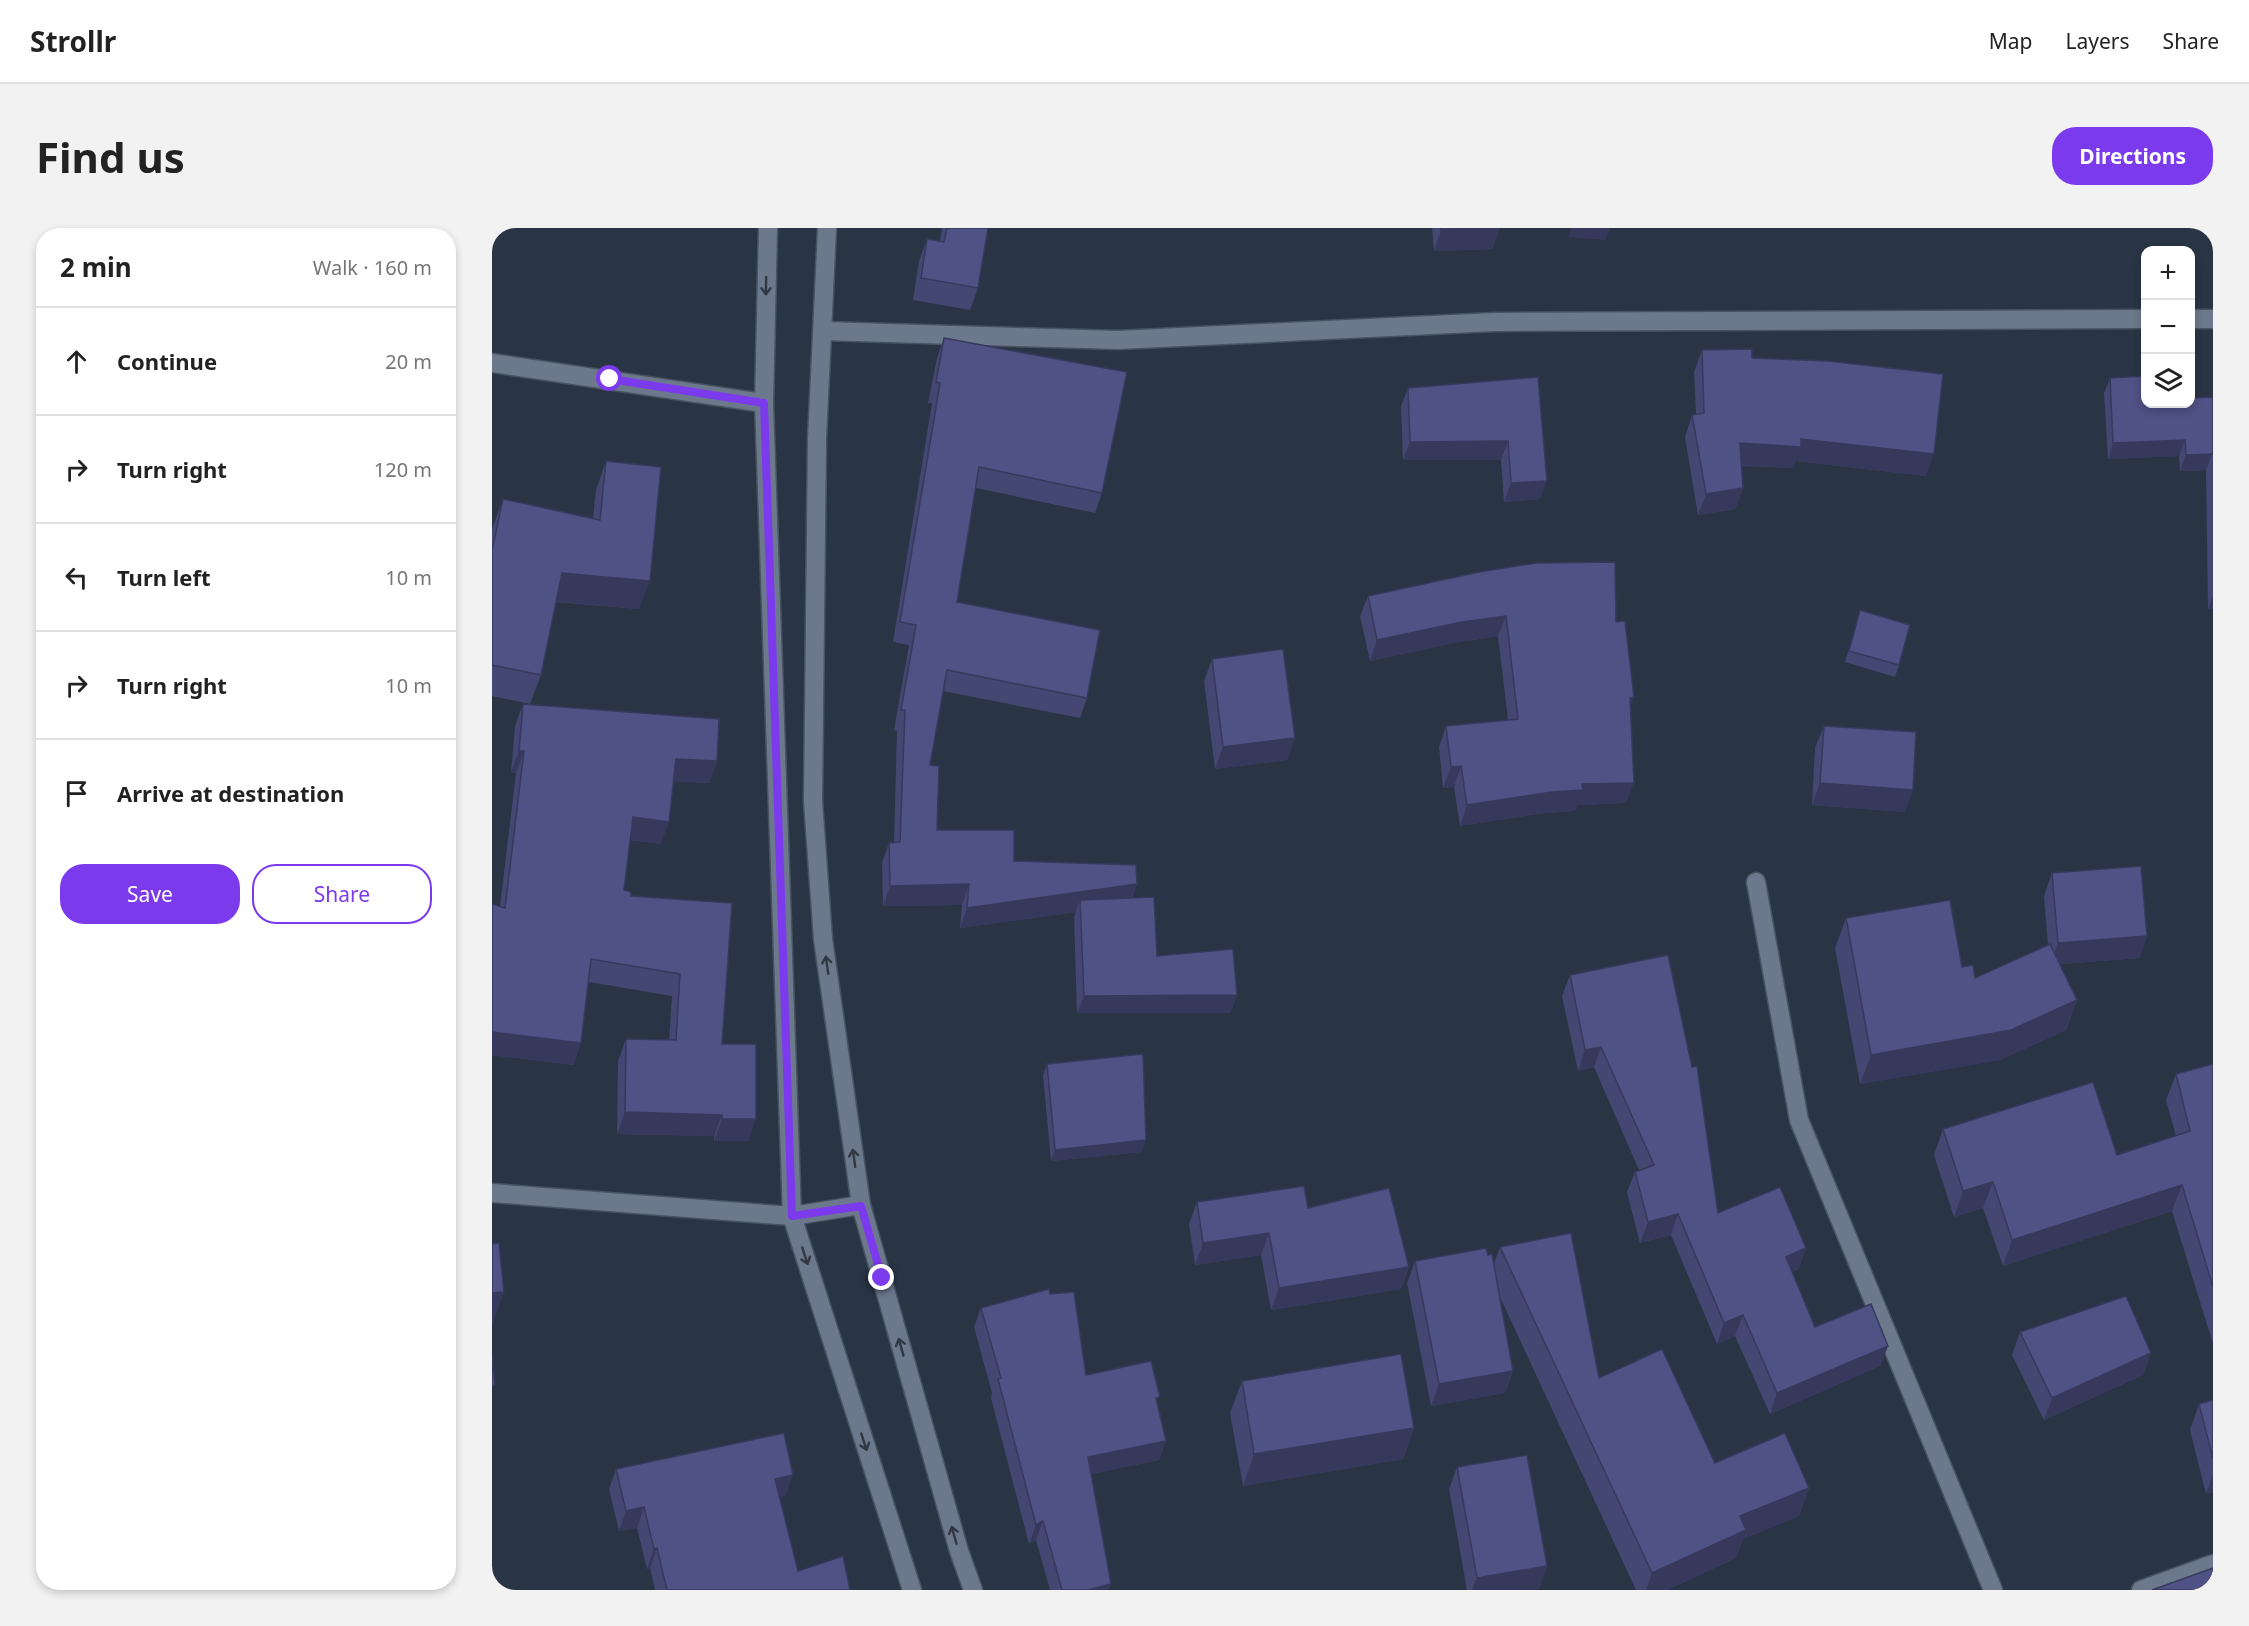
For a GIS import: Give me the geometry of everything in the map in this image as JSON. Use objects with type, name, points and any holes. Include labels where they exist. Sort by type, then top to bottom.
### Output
[{"type":"street","points":[[768,228],[764,403],[792,1216],[912,1590]]},
{"type":"street","points":[[826,228],[817,439],[813,801],[823,939],[861,1206],[959,1551],[973,1590]]},
{"type":"street","points":[[823,331],[1118,340],[1494,322],[2141,319]]},
{"type":"street","points":[[2195,319],[2213,319]]},
{"type":"street","points":[[492,363],[764,403]]},
{"type":"street","points":[[1756,882],[1800,1120],[1993,1590]]},
{"type":"street","points":[[492,1193],[792,1216],[861,1206]]},
{"type":"street","points":[[2141,1590],[2213,1564]]},
{"type":"building","points":[[947,228],[988,228],[978,288],[921,278],[927,239],[944,242]]},
{"type":"building","points":[[1441,228],[1500,228],[1441,230]]},
{"type":"building","points":[[944,338],[1127,372],[1102,493],[979,467],[957,602],[1100,630],[1087,698],[947,670],[930,765],[939,766],[937,830],[1014,830],[1014,861],[1136,865],[1137,884],[967,908],[969,884],[890,886],[889,843],[900,842],[905,710],[901,710],[916,625],[900,622],[940,383],[936,382]]},
{"type":"building","points":[[1752,349],[1752,358],[1828,361],[1943,374],[1934,454],[1801,439],[1801,447],[1740,443],[1743,488],[1706,494],[1692,415],[1704,413],[1702,350]]},
{"type":"building","points":[[2141,376],[2141,408],[2195,408],[2195,398],[2213,397],[2212,454],[2186,455],[2185,440],[2113,443],[2110,378]]},
{"type":"building","points":[[1538,377],[1547,481],[1511,483],[1508,441],[1410,442],[1408,388]]},
{"type":"building","points":[[606,461],[661,467],[650,581],[562,573],[541,675],[492,665],[492,550],[503,499],[600,520]]},
{"type":"building","points":[[1615,562],[1616,622],[1625,621],[1634,697],[1630,698],[1634,783],[1582,784],[1583,790],[1552,792],[1467,805],[1461,766],[1451,767],[1446,726],[1518,719],[1506,616],[1462,622],[1377,640],[1368,596],[1479,572],[1536,563]]},
{"type":"building","points":[[1860,610],[1910,625],[1899,665],[1849,651]]},
{"type":"building","points":[[1283,649],[1295,738],[1223,747],[1212,659]]},
{"type":"building","points":[[523,704],[719,719],[717,761],[676,759],[669,822],[633,817],[624,890],[631,892],[631,896],[732,903],[722,1044],[756,1044],[756,1119],[722,1119],[722,1115],[625,1112],[626,1039],[676,1040],[680,974],[591,959],[581,1043],[492,1032],[492,904],[505,908],[524,751],[519,751]]},
{"type":"building","points":[[1824,726],[1916,732],[1913,790],[1820,783]]},
{"type":"building","points":[[2141,866],[2147,936],[2058,943],[2052,873]]},
{"type":"building","points":[[1154,897],[1157,956],[1233,949],[1237,995],[1084,996],[1080,900]]},
{"type":"building","points":[[1950,900],[1962,967],[1973,965],[1975,978],[2050,944],[2077,1000],[2011,1030],[1871,1055],[1846,918]]},
{"type":"building","points":[[1668,955],[1692,1067],[1697,1066],[1718,1213],[1780,1187],[1806,1248],[1786,1257],[1815,1327],[1871,1304],[1888,1346],[1777,1393],[1743,1315],[1724,1323],[1678,1214],[1648,1222],[1635,1172],[1654,1165],[1601,1047],[1585,1050],[1570,975]]},
{"type":"building","points":[[1143,1054],[1146,1140],[1055,1150],[1047,1064]]},
{"type":"building","points":[[2213,1064],[2213,1287],[2182,1185],[2012,1240],[1993,1182],[1963,1191],[1943,1129],[2093,1082],[2117,1155],[2190,1131],[2176,1074]]},
{"type":"building","points":[[1304,1186],[1308,1208],[1389,1188],[1409,1267],[1279,1288],[1269,1233],[1203,1243],[1197,1202]]},
{"type":"building","points":[[1571,1233],[1599,1378],[1662,1349],[1715,1463],[1785,1433],[1809,1488],[1740,1516],[1746,1530],[1652,1573],[1500,1247]]},
{"type":"building","points":[[499,1243],[504,1292],[492,1293],[492,1244]]},
{"type":"building","points":[[1486,1248],[1488,1255],[1492,1254],[1513,1371],[1439,1384],[1415,1261]]},
{"type":"building","points":[[1049,1289],[1050,1294],[1074,1292],[1086,1375],[1151,1361],[1160,1397],[1156,1398],[1166,1441],[1088,1457],[1111,1584],[1088,1590],[1062,1590],[1043,1521],[1036,1525],[998,1379],[1001,1378],[981,1308]]},
{"type":"building","points":[[2126,1296],[2151,1353],[2052,1398],[2020,1332]]},
{"type":"building","points":[[1401,1354],[1414,1428],[1254,1454],[1242,1381]]},
{"type":"building","points":[[492,1355],[495,1385],[492,1386]]},
{"type":"building","points":[[2213,1400],[2213,1459],[2199,1404]]},
{"type":"building","points":[[784,1433],[793,1475],[775,1479],[798,1571],[843,1556],[850,1590],[667,1590],[644,1507],[626,1511],[616,1469]]},
{"type":"building","points":[[1527,1455],[1547,1566],[1477,1578],[1457,1467]]},
{"type":"building","points":[[2213,1568],[2213,1590],[2152,1590]]},
{"type":"route","points":[[610,379],[764,403],[792,1216],[861,1206],[882,1278]]}]
